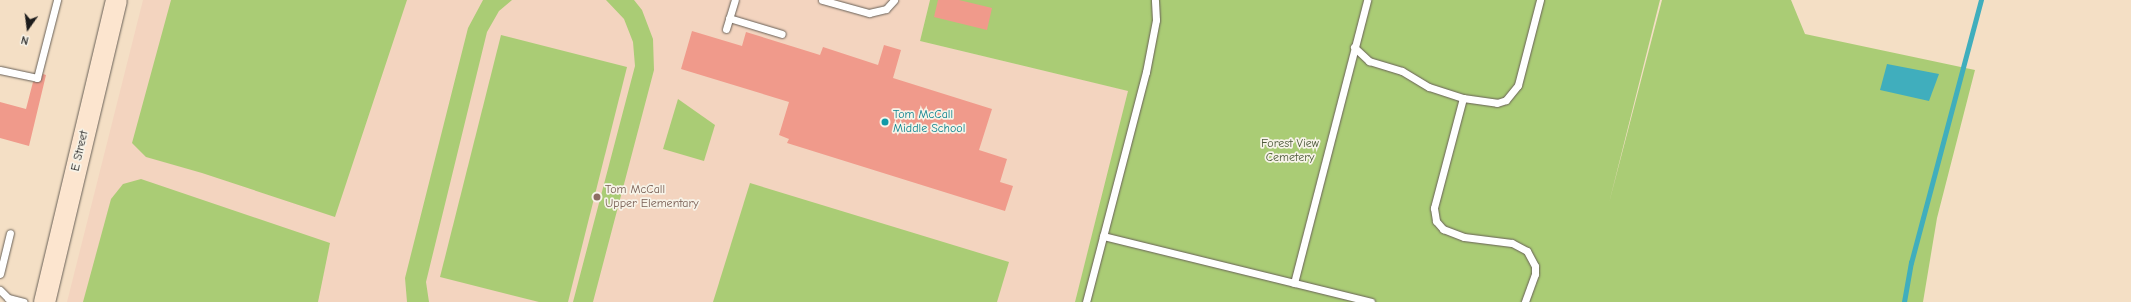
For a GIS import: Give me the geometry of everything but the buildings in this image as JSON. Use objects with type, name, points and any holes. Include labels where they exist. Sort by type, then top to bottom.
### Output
[{"type":"main road","name":"E Street","points":[[44,302],[116,0]]},
{"type":"lane","points":[[0,70],[37,78],[56,0]]},
{"type":"lane","points":[[726,29],[735,0]]},
{"type":"lane","points":[[822,0],[869,13],[886,9],[894,0]]},
{"type":"lane","points":[[1086,302],[1146,72],[1156,20],[1155,0]]},
{"type":"lane","points":[[1294,283],[1367,0]]},
{"type":"lane","points":[[1354,47],[1369,61],[1402,71],[1429,87],[1464,98],[1497,103],[1514,94],[1518,85],[1540,0]]},
{"type":"lane","points":[[730,18],[782,34]]},
{"type":"lane","points":[[1464,98],[1434,208],[1436,220],[1443,229],[1464,237],[1512,243],[1527,250],[1535,266],[1535,274],[1525,302]]},
{"type":"lane","points":[[0,274],[10,233]]},
{"type":"lane","points":[[1103,236],[1371,302]]},
{"type":"lane","points":[[0,290],[8,298],[24,302]]},
{"type":"shaded area","name":"Tom McCall Upper Elementary","points":[[143,0],[930,0],[920,41],[1129,91],[1075,302],[67,302]]},
{"type":"green space","points":[[171,0],[407,0],[335,217],[202,173],[146,157],[132,143]]},
{"type":"green space","points":[[483,0],[512,0],[499,11],[487,32],[426,282],[429,302],[407,302],[405,278],[468,28]]},
{"type":"green space","points":[[606,0],[634,0],[642,10],[653,39],[654,70],[593,302],[573,302],[635,66],[633,42],[624,19]]},
{"type":"green space","name":"Forest View Cemetery","points":[[930,0],[1660,0],[1609,203],[1662,0],[1791,0],[1805,34],[1975,70],[1937,218],[1923,302],[1075,302],[1128,91],[920,41]]},
{"type":"green space","points":[[501,35],[627,67],[568,302],[539,302],[440,277]]},
{"type":"green space","points":[[678,99],[715,125],[704,161],[663,149]]},
{"type":"green space","points":[[141,179],[330,243],[318,302],[83,302],[111,199],[123,184]]},
{"type":"green space","points":[[750,183],[1009,262],[997,302],[713,302]]},
{"type":"water","points":[[1887,64],[1939,74],[1929,101],[1880,90]]},
{"type":"waterway","points":[[1904,302],[1911,263],[1981,0]]},
{"type":"place","name":"Tom McCall Middle School","points":[[885,122]]},
{"type":"place","name":"Tom McCall Upper Elementary","points":[[597,197]]}]
